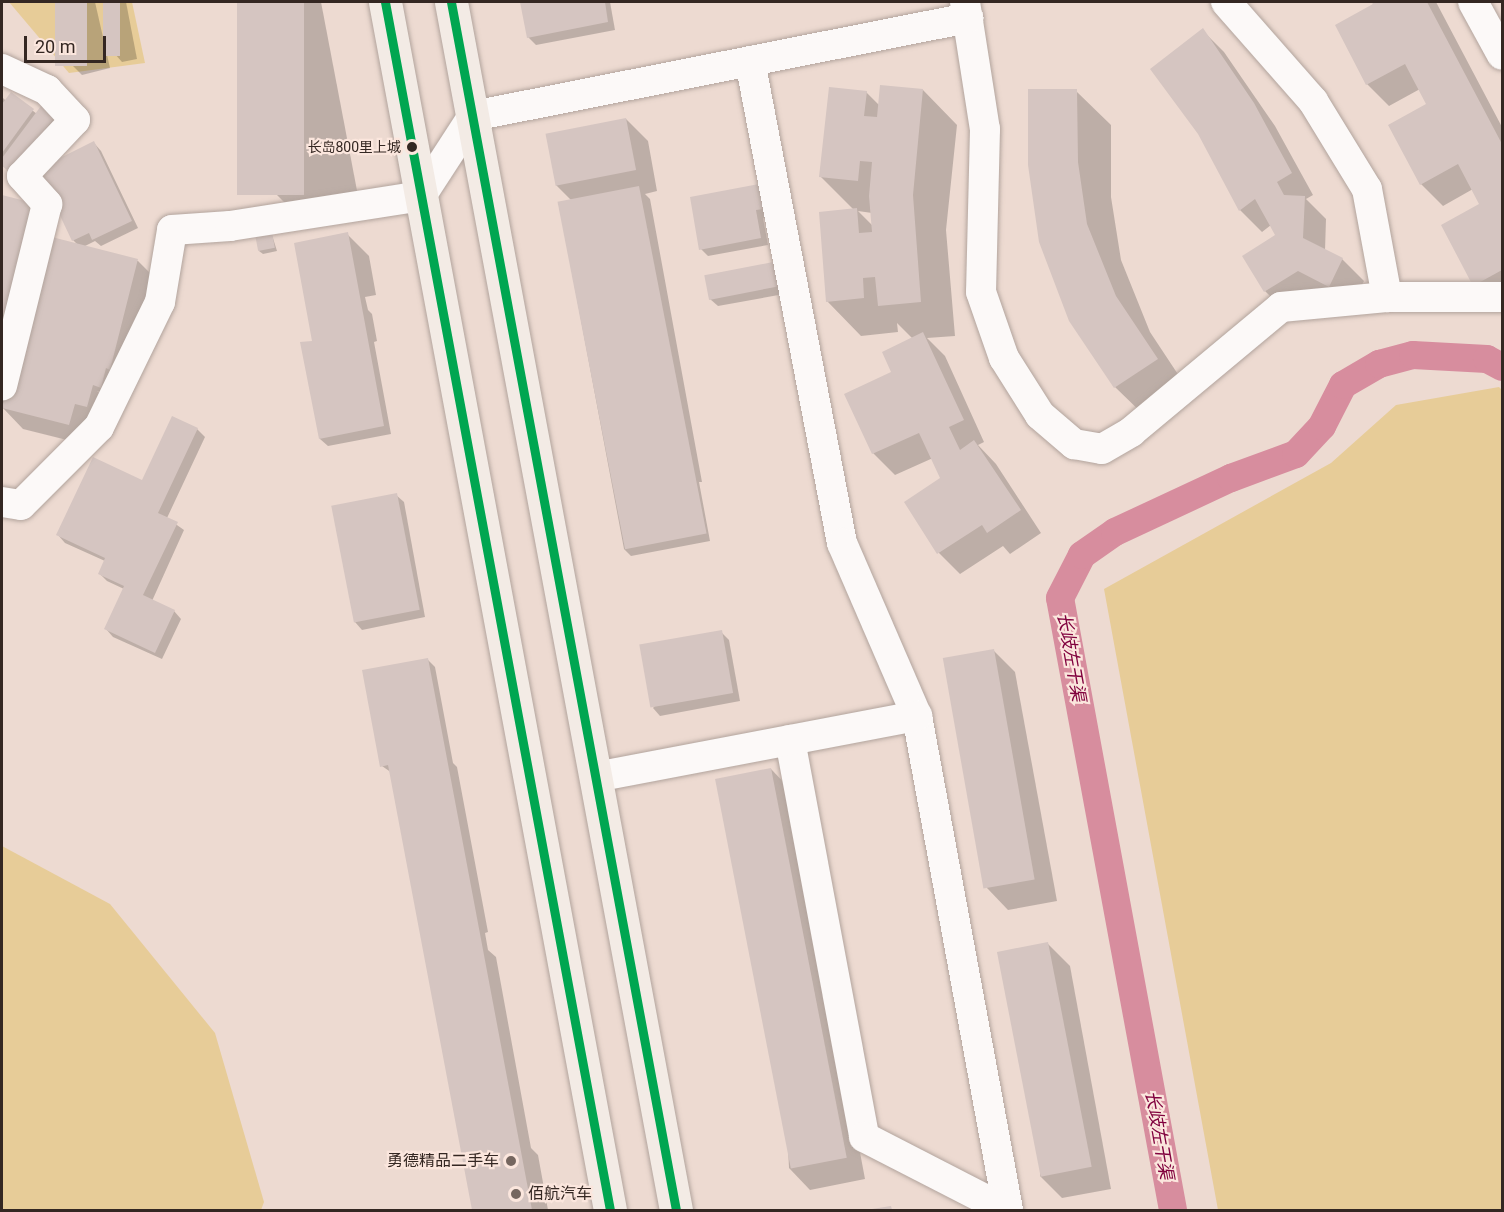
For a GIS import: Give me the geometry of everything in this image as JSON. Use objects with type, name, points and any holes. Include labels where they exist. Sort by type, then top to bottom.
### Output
[{"type":"main road","points":[[385,2],[610,1210]]},
{"type":"main road","points":[[452,2],[676,1210]]},
{"type":"street","points":[[1226,2],[1313,101],[1367,189],[1387,297]]},
{"type":"street","points":[[1473,2],[1503,56]]},
{"type":"street","points":[[2,502],[21,505],[99,427],[160,302],[172,230],[230,226],[422,196],[473,116],[750,61],[967,10],[985,129],[981,292],[1004,358],[1040,415],[1074,444],[1102,449],[1131,432],[1281,307],[1387,297],[1503,297]]},
{"type":"street","points":[[750,61],[842,543],[917,716],[1007,1210]]},
{"type":"street","points":[[2,69],[47,90],[75,120],[22,176],[47,204],[2,386]]},
{"type":"street","points":[[596,777],[917,716]]},
{"type":"street","points":[[790,740],[864,1137],[1007,1210]]},
{"type":"shaded area","points":[[9,2],[132,2],[145,63],[69,73]]},
{"type":"shaded area","points":[[1499,387],[1502,390],[1502,1210],[1218,1210],[1104,589],[1331,463],[1396,405]]},
{"type":"shaded area","points":[[2,846],[110,904],[215,1033],[264,1202],[261,1210],[2,1210]]},
{"type":"building","points":[[55,2],[87,2],[87,66],[55,66]]},
{"type":"building","points":[[103,2],[120,2],[120,56],[103,56]]},
{"type":"building","points":[[237,2],[304,2],[304,195],[237,195]]},
{"type":"building","points":[[520,2],[605,2],[608,22],[527,38]]},
{"type":"building","points":[[1372,2],[1427,2],[1502,144],[1502,270],[1473,286],[1441,225],[1479,204],[1458,164],[1420,185],[1388,125],[1426,104],[1405,64],[1366,85],[1335,25],[1373,4]]},
{"type":"building","points":[[1203,28],[1254,103],[1292,173],[1277,182],[1284,195],[1305,196],[1303,238],[1343,258],[1329,287],[1298,271],[1264,292],[1242,256],[1275,235],[1255,199],[1239,211],[1198,134],[1150,69]]},
{"type":"building","points":[[880,85],[923,89],[913,195],[921,302],[878,306],[875,277],[863,278],[864,298],[826,302],[819,212],[857,208],[859,233],[872,232],[869,196],[872,162],[860,161],[858,181],[819,177],[829,87],[867,91],[864,116],[877,117]]},
{"type":"building","points":[[1028,89],[1077,89],[1078,162],[1087,224],[1116,296],[1158,359],[1114,388],[1069,321],[1039,242],[1028,165]]},
{"type":"building","points":[[11,92],[34,109],[2,153],[2,104]]},
{"type":"building","points":[[44,102],[58,113],[11,173],[2,166],[2,158]]},
{"type":"building","points":[[626,118],[636,170],[556,186],[546,134]]},
{"type":"building","points":[[94,141],[132,221],[92,240],[89,233],[72,241],[38,169]]},
{"type":"building","points":[[759,184],[763,209],[756,210],[761,238],[699,250],[690,197]]},
{"type":"building","points":[[639,186],[707,533],[625,549],[558,202]]},
{"type":"building","points":[[2,195],[41,205],[2,361]]},
{"type":"building","points":[[348,232],[384,426],[319,439],[300,342],[312,341],[294,243]]},
{"type":"building","points":[[272,233],[275,248],[258,251],[255,236]]},
{"type":"building","points":[[44,235],[138,259],[110,370],[106,368],[101,388],[93,385],[87,407],[75,404],[69,425],[2,408]]},
{"type":"building","points":[[773,262],[778,287],[709,300],[704,275]]},
{"type":"building","points":[[923,332],[964,420],[949,427],[960,450],[974,440],[1021,510],[987,533],[982,525],[937,554],[904,502],[940,478],[919,433],[872,454],[844,394],[891,372],[882,352]]},
{"type":"building","points":[[172,416],[198,428],[158,513],[178,522],[143,595],[175,610],[155,653],[104,629],[124,586],[98,574],[105,558],[56,535],[93,457],[142,480]]},
{"type":"building","points":[[397,493],[420,610],[354,623],[331,506]]},
{"type":"building","points":[[722,630],[733,693],[650,708],[639,645]]},
{"type":"building","points":[[994,649],[1035,879],[983,888],[943,658]]},
{"type":"building","points":[[428,658],[532,1210],[472,1210],[388,765],[380,767],[362,670]]},
{"type":"building","points":[[771,768],[847,1158],[791,1169],[715,779]]},
{"type":"building","points":[[1048,942],[1092,1167],[1041,1177],[997,952]]},
{"type":"building","points":[[891,1206],[892,1210],[872,1210],[872,1209]]},
{"type":"waterway","name":"长歧左干渠","points":[[1173,1210],[1060,598],[1082,555],[1115,532],[1231,478],[1296,454],[1322,426],[1343,385],[1379,364],[1413,355],[1487,359],[1502,367]]},
{"type":"transit line","points":[[385,2],[610,1210]]},
{"type":"transit line","points":[[451,2],[676,1210]]},
{"type":"place","name":"长岛800里上城","points":[[412,147]]},
{"type":"place","name":"勇德精品二手车","points":[[511,1161]]},
{"type":"place","name":"佰航汽车","points":[[516,1194]]}]
